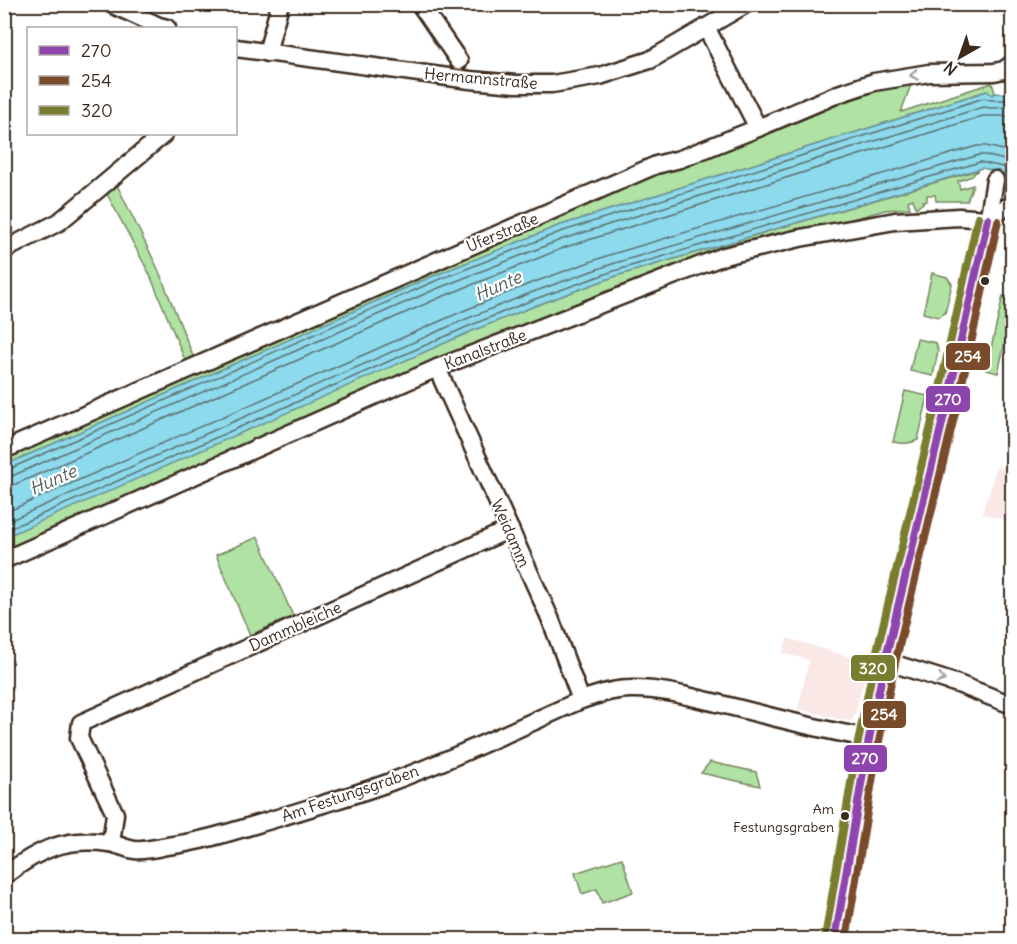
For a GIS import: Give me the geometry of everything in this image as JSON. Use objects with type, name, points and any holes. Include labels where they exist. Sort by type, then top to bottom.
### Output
[{"type":"street","points":[[111,4],[163,27]]},
{"type":"street","points":[[267,53],[280,4]]},
{"type":"street","points":[[420,4],[459,61]]},
{"type":"street","name":"Hermannstraße","points":[[237,48],[470,80],[552,84],[600,76],[650,60],[746,4]]},
{"type":"street","points":[[706,27],[758,128]]},
{"type":"street","name":"Uferstraße","points":[[4,450],[645,169],[680,159],[838,94],[874,82],[913,75],[994,72],[1004,70],[1012,64]]},
{"type":"street","points":[[4,250],[59,222],[163,135]]},
{"type":"street","points":[[835,939],[869,738],[885,662],[981,256],[995,180]]},
{"type":"street","points":[[988,219],[1012,205]]},
{"type":"street","name":"Kanalstraße","points":[[4,560],[437,368],[724,256],[800,238],[895,221],[959,217],[988,219]]},
{"type":"street","name":"Weidamm","points":[[437,368],[550,618],[581,700]]},
{"type":"street","name":"Dammbleiche","points":[[111,843],[115,814],[79,738],[81,723],[510,529]]},
{"type":"street","points":[[885,662],[958,684],[1012,705]]},
{"type":"street","name":"Am Festungsgraben","points":[[4,876],[48,848],[65,843],[111,843],[137,850],[170,846],[222,834],[332,801],[386,784],[581,700],[605,692],[630,689],[655,690],[869,738]]},
{"type":"shaded area","points":[[996,467],[1012,471],[1012,521],[982,514]]},
{"type":"shaded area","points":[[787,638],[869,663],[853,719],[849,721],[798,709],[809,660],[782,653]]},
{"type":"green space","points":[[913,79],[901,112],[992,83],[995,93],[992,95],[986,91],[558,226],[431,277],[5,465],[4,454],[658,170],[884,84]]},
{"type":"green space","points":[[978,170],[972,176],[958,181],[960,189],[973,185],[967,201],[936,201],[935,195],[927,195],[927,201],[923,201],[916,208],[913,199],[908,201],[910,208],[885,210],[747,248],[674,265],[436,362],[5,553],[4,537],[472,331],[537,305],[616,276]]},
{"type":"green space","points":[[117,185],[158,269],[195,361],[187,365],[150,275],[107,194]]},
{"type":"green space","points":[[932,273],[947,277],[952,284],[945,313],[938,317],[923,313]]},
{"type":"green space","points":[[1003,296],[1012,298],[1012,311],[998,373],[986,370]]},
{"type":"green space","points":[[917,339],[936,343],[938,351],[933,376],[910,371]]},
{"type":"green space","points":[[905,391],[928,396],[918,440],[906,443],[893,442]]},
{"type":"green space","points":[[258,537],[293,616],[250,635],[216,555]]},
{"type":"green space","points":[[710,762],[756,772],[760,786],[701,773]]},
{"type":"green space","points":[[622,858],[633,892],[602,903],[597,889],[582,894],[575,873]]},
{"type":"water","name":"Hunte","points":[[987,91],[992,95],[995,93],[1012,94],[1012,176],[982,168],[616,276],[472,331],[5,537],[5,465],[431,277],[558,226]]},
{"type":"transit line","name":"320","points":[[825,938],[857,747],[875,659],[940,388],[978,217]]},
{"type":"transit line","name":"270","points":[[835,940],[867,749],[885,661],[950,390],[988,219]]},
{"type":"transit line","name":"254","points":[[846,940],[877,751],[895,663],[960,392],[998,221]]},
{"type":"place","name":"Am Festungsgraben","points":[[845,816]]}]
